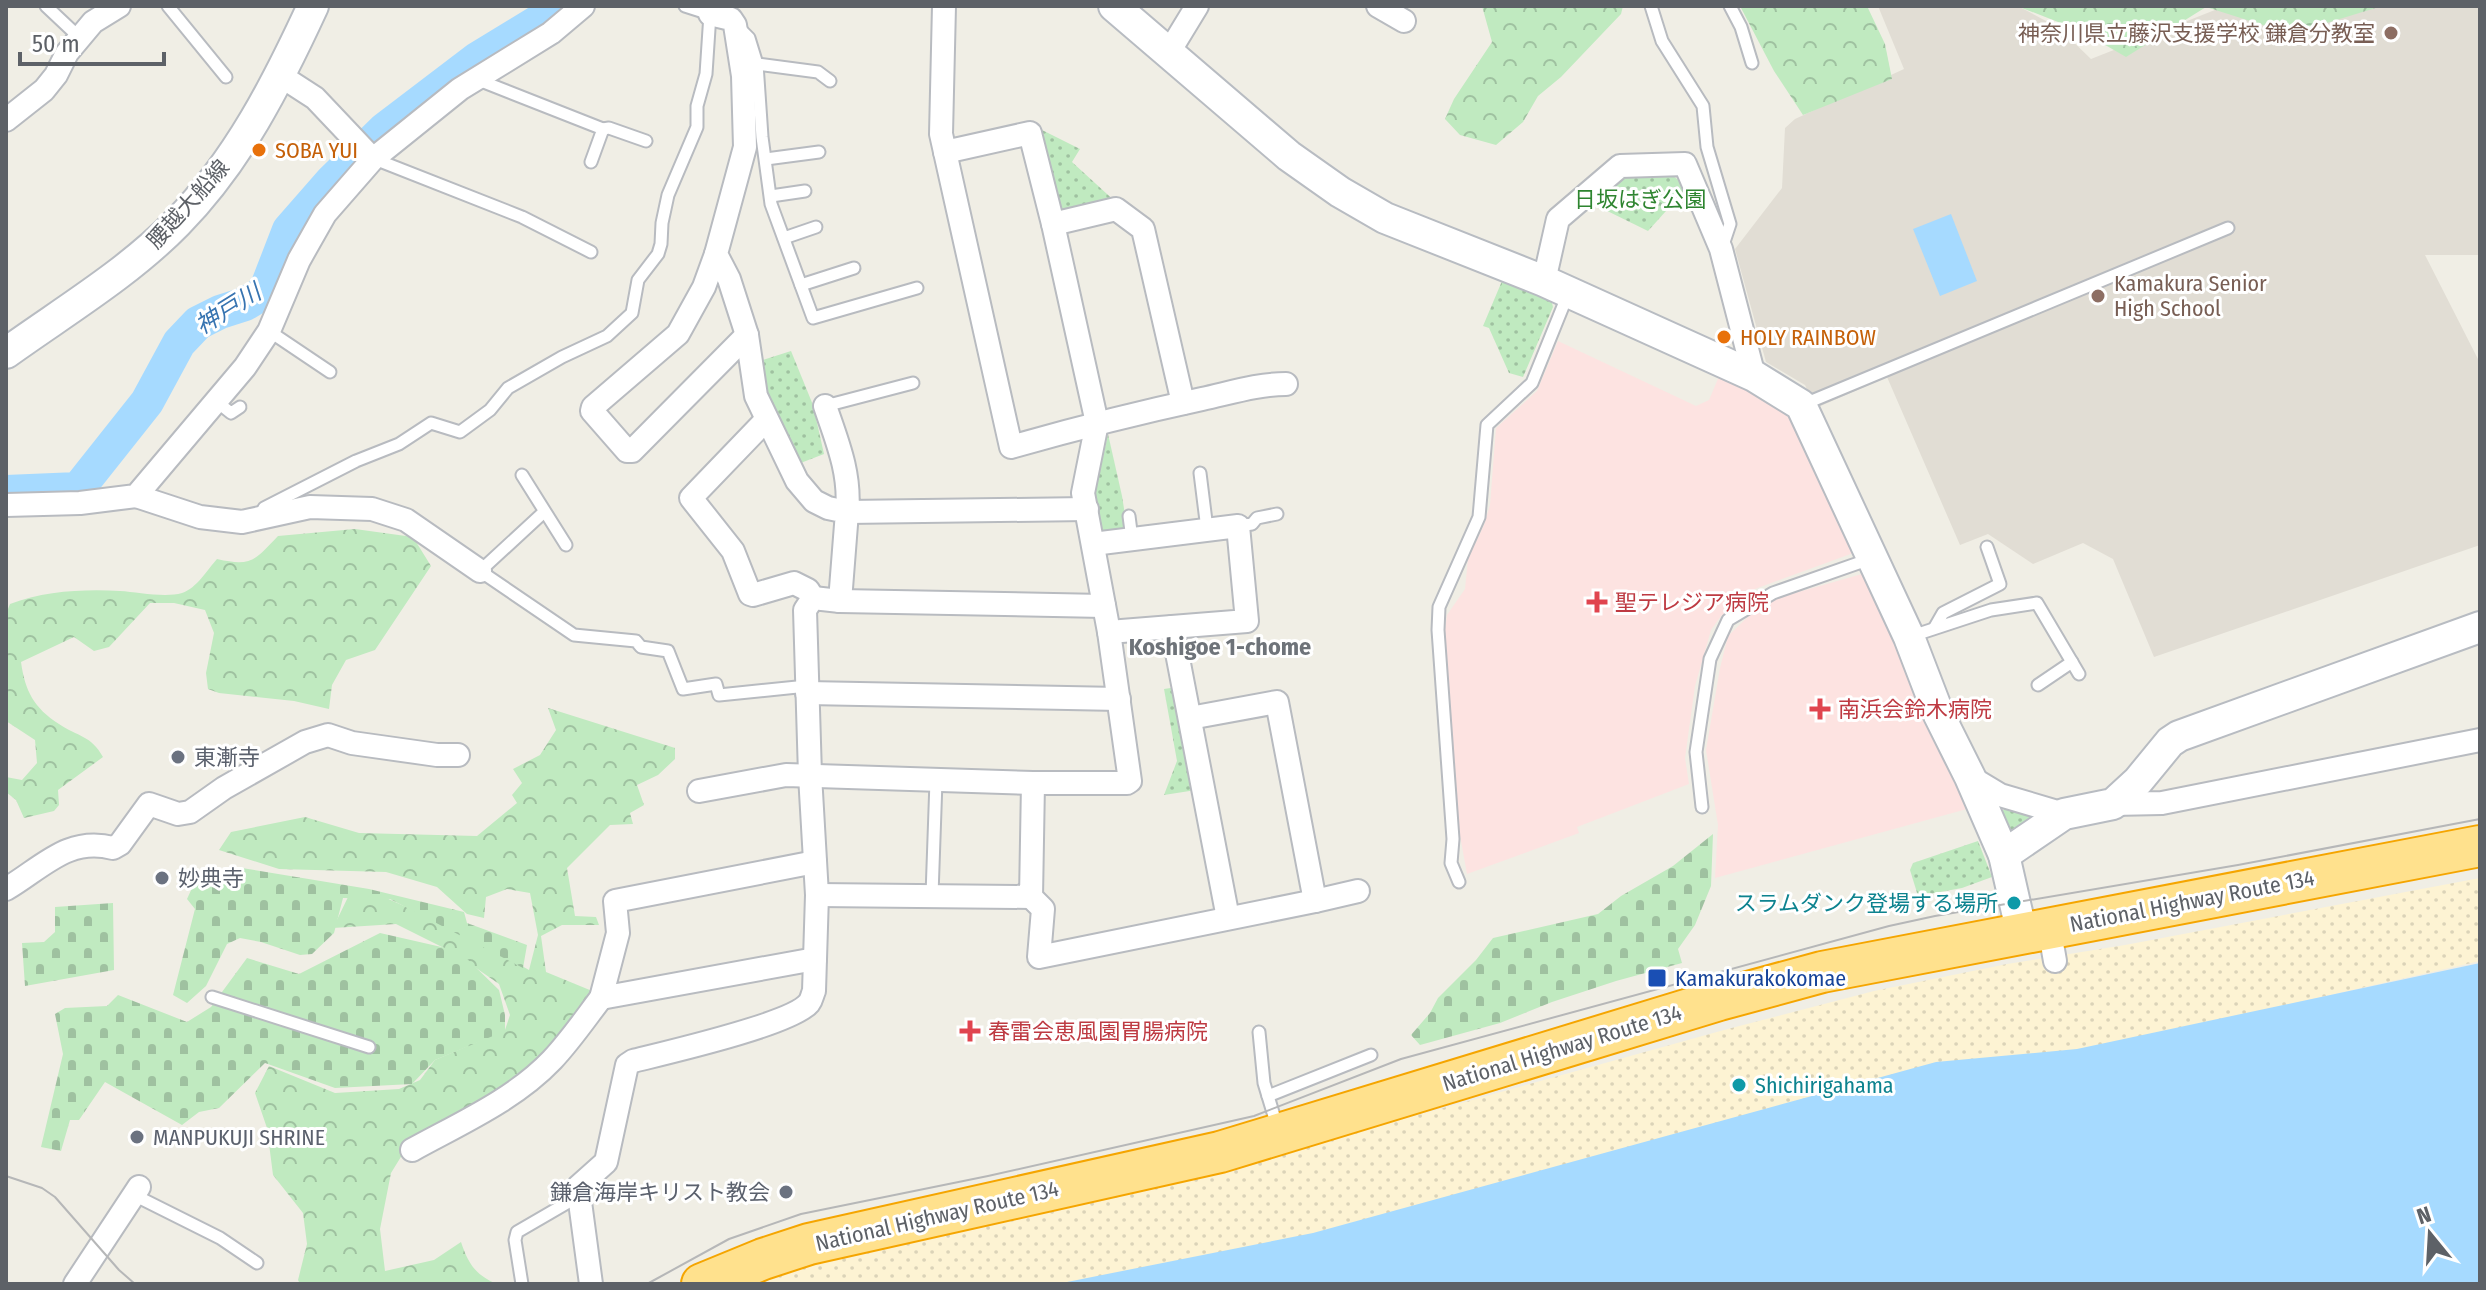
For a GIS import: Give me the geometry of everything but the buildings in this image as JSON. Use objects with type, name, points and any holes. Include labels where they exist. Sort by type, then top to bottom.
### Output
[{"type":"highway","name":"National Highway Route 134","points":[[702,1284],[809,1244],[1220,1152],[1822,972],[2043,946],[2480,846]]},
{"type":"street","name":"腰越大船線","points":[[6,353],[133,262],[176,224],[215,181],[281,76],[313,6]]},
{"type":"street","points":[[136,496],[245,367],[269,331],[299,260],[365,151],[551,33],[583,6]]},
{"type":"street","points":[[944,6],[941,134],[1011,447],[1183,403],[1270,384],[1286,384]]},
{"type":"street","points":[[1114,6],[1289,156],[1340,192],[1385,218],[1556,287],[1754,376],[1801,405],[1872,559],[1922,632],[1939,715],[1970,777],[2043,946]]},
{"type":"street","points":[[1169,52],[1197,6]]},
{"type":"street","points":[[1378,6],[1404,21]]},
{"type":"street","points":[[6,120],[44,90],[93,22],[111,8]]},
{"type":"street","points":[[710,14],[731,19],[735,25],[743,76],[745,147],[716,254],[704,287],[678,334],[592,411],[627,451],[632,451],[747,335]]},
{"type":"street","points":[[281,76],[315,98],[365,151]]},
{"type":"street","points":[[699,791],[786,775],[1033,783],[1130,781],[1109,632],[1083,493],[1097,423],[1030,133],[945,152]]},
{"type":"street","points":[[1556,287],[1558,219],[1620,166],[1685,164],[1721,249],[1754,376]]},
{"type":"street","points":[[1053,224],[1116,209],[1143,229],[1183,403]]},
{"type":"street","points":[[716,254],[729,279],[747,335],[756,396],[797,481],[814,501],[847,512],[1087,509]]},
{"type":"street","points":[[825,406],[850,489],[840,601]]},
{"type":"street","points":[[766,420],[691,498],[733,551],[750,594],[794,583],[808,590],[813,598]]},
{"type":"street","points":[[6,505],[80,503],[136,496],[200,517],[242,522],[310,507],[372,509],[406,520],[480,571]]},
{"type":"street","points":[[1093,544],[1238,526],[1247,621],[1109,632]]},
{"type":"street","points":[[813,598],[1104,606]]},
{"type":"street","points":[[591,1284],[578,1187],[606,1162],[627,1065],[784,1018],[809,1003],[814,991],[817,895],[805,610],[813,598]]},
{"type":"street","points":[[1172,627],[1228,918]]},
{"type":"street","points":[[2113,804],[2179,736],[2480,627]]},
{"type":"street","points":[[807,690],[1119,699]]},
{"type":"street","points":[[1190,718],[1277,702],[1315,901]]},
{"type":"street","points":[[6,889],[69,850],[85,844],[113,848],[120,844],[149,804],[178,814],[190,812],[224,788],[305,742],[328,735],[352,743],[458,755]]},
{"type":"street","points":[[2004,855],[2064,814],[2113,804],[2162,803],[2480,740]]},
{"type":"street","points":[[1970,777],[2000,795],[2064,814]]},
{"type":"street","points":[[1031,897],[1033,783]]},
{"type":"street","points":[[412,1150],[488,1108],[550,1062],[601,998],[618,933],[615,901],[815,862]]},
{"type":"street","points":[[817,895],[1031,897],[1043,909],[1039,957],[1358,891]]},
{"type":"street","points":[[601,998],[815,959]]},
{"type":"street","points":[[75,1284],[136,1191]]},
{"type":"lane","points":[[46,6],[80,38]]},
{"type":"lane","points":[[168,6],[226,77]]},
{"type":"lane","points":[[257,520],[264,508],[356,461],[399,444],[431,423],[460,432],[490,410],[508,388],[607,336],[632,313],[638,280],[658,254],[668,195],[697,127],[697,106],[706,74],[710,14],[685,6]]},
{"type":"lane","points":[[1651,6],[1662,41],[1703,106],[1707,147],[1730,224],[1721,249]]},
{"type":"lane","points":[[1730,6],[1741,27],[1752,63]]},
{"type":"lane","points":[[735,25],[749,38],[757,64],[762,137],[771,196],[813,318],[917,288]]},
{"type":"lane","points":[[757,64],[818,72],[830,81]]},
{"type":"lane","points":[[476,79],[603,129],[609,128],[646,141]]},
{"type":"lane","points":[[591,162],[603,129]]},
{"type":"lane","points":[[365,151],[522,217],[591,252]]},
{"type":"lane","points":[[766,159],[819,152]]},
{"type":"lane","points":[[771,196],[805,191]]},
{"type":"lane","points":[[784,238],[816,227]]},
{"type":"lane","points":[[1801,405],[2228,228]]},
{"type":"lane","points":[[801,285],[854,268]]},
{"type":"lane","points":[[1459,882],[1451,863],[1453,839],[1439,607],[1479,517],[1487,425],[1532,383],[1556,287]]},
{"type":"lane","points":[[269,331],[330,372]]},
{"type":"lane","points":[[825,406],[913,383]]},
{"type":"lane","points":[[216,401],[231,413],[240,407]]},
{"type":"lane","points":[[1200,473],[1207,529]]},
{"type":"lane","points":[[522,475],[566,545]]},
{"type":"lane","points":[[544,512],[480,571],[574,635],[636,641],[641,647],[668,651],[683,689],[716,684],[719,695],[807,690]]},
{"type":"lane","points":[[1238,526],[1277,514]]},
{"type":"lane","points":[[1129,516],[1132,539]]},
{"type":"lane","points":[[1922,632],[1943,613],[2000,584],[1987,547]]},
{"type":"lane","points":[[1702,807],[1696,752],[1710,659],[1728,620],[1773,593],[1872,559]]},
{"type":"lane","points":[[1922,632],[1991,610],[2037,603],[2079,674]]},
{"type":"lane","points":[[2038,685],[2072,662]]},
{"type":"lane","points":[[932,895],[936,781]]},
{"type":"lane","points":[[212,997],[369,1047]]},
{"type":"lane","points":[[1259,1032],[1268,1096],[1280,1135]]},
{"type":"lane","points":[[1268,1096],[1371,1055]]},
{"type":"lane","points":[[136,1191],[220,1238],[257,1263]]},
{"type":"lane","points":[[522,1284],[515,1240],[517,1232],[579,1196]]},
{"type":"shaded area","name":"Kamakura Senior High School","points":[[1878,6],[2018,6],[2059,28],[2091,59],[2225,6],[2480,6],[2480,255],[2425,255],[2480,363],[2480,545],[2154,657],[2113,559],[2083,543],[2033,564],[1988,534],[1960,545],[1887,377],[1816,408],[1805,385],[1766,362],[1735,249],[1782,188],[1785,128],[1795,119],[1904,69]]},
{"type":"shaded area","name":"聖テレジア病院","points":[[1558,341],[1696,406],[1709,400],[1720,374],[1788,409],[1856,552],[1755,589],[1721,616],[1711,630],[1695,686],[1685,758],[1689,784],[1577,827],[1579,833],[1467,874],[1457,819],[1445,630],[1447,615],[1465,589],[1468,559],[1490,505],[1496,428],[1537,391]]},
{"type":"shaded area","name":"南浜会鈴木病院","points":[[1869,572],[1901,641],[1967,809],[1715,878],[1718,825],[1706,750],[1728,636],[1757,608],[1781,597]]},
{"type":"green space","points":[[1482,6],[1623,6],[1621,14],[1561,77],[1538,96],[1523,122],[1496,145],[1460,135],[1445,119],[1454,99],[1492,42]]},
{"type":"green space","points":[[1740,6],[1867,6],[1885,44],[1892,79],[1803,115],[1774,71]]},
{"type":"green space","points":[[2017,6],[2382,6],[2304,30],[2269,27],[2206,7],[2126,57],[2081,31]]},
{"type":"green space","points":[[1034,126],[1080,149],[1072,162],[1119,205],[1065,219],[1050,212]]},
{"type":"green space","name":"日坂はぎ公園","points":[[1623,172],[1670,174],[1683,183],[1684,191],[1648,231],[1591,203]]},
{"type":"green space","points":[[1502,281],[1550,295],[1553,307],[1523,377],[1509,373],[1489,328],[1483,326]]},
{"type":"green space","points":[[791,351],[813,405],[824,454],[798,464],[764,392],[760,361]]},
{"type":"green space","points":[[1108,434],[1128,534],[1101,538],[1094,498]]},
{"type":"green space","points":[[355,529],[413,537],[431,566],[375,650],[346,660],[332,685],[329,709],[208,689],[206,673],[214,633],[205,610],[174,603],[150,603],[109,647],[94,651],[74,637],[21,662],[28,690],[43,712],[89,740],[103,757],[58,790],[59,805],[54,811],[24,818],[16,800],[6,792],[6,777],[22,780],[37,763],[35,740],[6,721],[6,614],[10,604],[36,596],[78,591],[159,595],[182,593],[197,583],[217,559],[252,560],[278,536]]},
{"type":"green space","points":[[1177,687],[1196,790],[1164,795],[1177,761],[1164,689]]},
{"type":"green space","points":[[548,708],[675,748],[675,759],[658,775],[637,785],[644,805],[630,813],[633,824],[610,825],[567,868],[575,916],[596,917],[599,925],[562,925],[541,936],[546,972],[597,993],[525,1074],[407,1147],[391,1173],[380,1229],[385,1271],[434,1260],[461,1242],[473,1268],[497,1284],[300,1284],[298,1280],[307,1244],[303,1213],[273,1175],[267,1128],[255,1093],[269,1066],[335,1093],[399,1089],[420,1080],[435,1060],[505,1030],[510,1015],[499,984],[456,954],[396,924],[333,928],[349,895],[384,897],[455,929],[529,970],[538,935],[530,893],[507,889],[486,897],[484,918],[467,914],[437,887],[386,872],[279,869],[219,850],[231,832],[305,817],[359,833],[477,836],[517,803],[512,795],[522,783],[513,769],[540,755],[556,730]]},
{"type":"green space","points":[[2007,807],[2038,815],[2011,836],[2001,812]]},
{"type":"green space","points":[[1713,834],[1711,886],[1695,925],[1678,949],[1682,963],[1552,1002],[1500,1023],[1420,1045],[1411,1035],[1438,998],[1493,938],[1598,914],[1621,896],[1673,866]]},
{"type":"green space","points":[[1978,841],[1992,877],[1962,888],[1918,896],[1910,870],[1913,863]]},
{"type":"green space","points":[[242,868],[369,889],[464,912],[467,923],[527,945],[523,968],[390,899],[343,898],[334,933],[312,954],[300,955],[240,938],[227,944],[206,986],[187,1003],[173,995],[195,909],[187,899],[198,875],[213,885]]},
{"type":"green space","points":[[113,903],[114,970],[25,986],[22,943],[44,942],[55,932],[55,907]]},
{"type":"green space","points":[[380,933],[459,951],[499,990],[505,1031],[435,1060],[412,1084],[335,1088],[265,1063],[219,1108],[199,1112],[182,1125],[105,1082],[79,1120],[70,1120],[61,1151],[41,1147],[63,1054],[55,1014],[65,1008],[107,1006],[118,995],[187,1022],[211,1007],[247,958],[299,974]]},
{"type":"sand","name":"Shichirigahama","points":[[2480,878],[2480,961],[2290,1004],[1162,1284],[747,1284],[795,1265],[1310,1145],[1874,991]]},
{"type":"water","points":[[1951,214],[1977,281],[1940,296],[1913,229]]},
{"type":"water","points":[[2480,963],[2480,1284],[1057,1284],[1313,1233],[1936,1062],[2077,1049]]},
{"type":"waterway","name":"神戸川","points":[[6,492],[78,489],[147,402],[179,343],[198,323],[245,304],[265,292],[289,230],[331,182],[385,129],[477,59],[546,17],[555,6]]},
{"type":"tram line","points":[[647,1284],[729,1239],[801,1214],[1254,1116],[1401,1059],[1889,926],[2480,819]]},
{"type":"tram line","points":[[6,1176],[42,1188],[55,1197],[135,1284]]},
{"type":"place","name":"神奈川県立藤沢支援学校 鎌倉分教室","points":[[2391,33]]},
{"type":"place","name":"SOBA YUI","points":[[259,150]]},
{"type":"place","name":"Kamakura Senior High School","points":[[2098,296]]},
{"type":"place","name":"HOLY RAINBOW","points":[[1724,337]]},
{"type":"place","name":"聖テレジア病院","points":[[1597,602]]},
{"type":"place","name":"南浜会鈴木病院","points":[[1820,709]]},
{"type":"place","name":"東漸寺","points":[[178,757]]},
{"type":"place","name":"妙典寺","points":[[162,878]]},
{"type":"place","name":"スラムダンク登場する場所","points":[[2014,903]]},
{"type":"place","name":"Kamakurakokomae","points":[[1657,978]]},
{"type":"place","name":"春雷会恵風園胃腸病院","points":[[970,1031]]},
{"type":"place","name":"Shichirigahama","points":[[1739,1085]]},
{"type":"place","name":"MANPUKUJI SHRINE","points":[[137,1137]]},
{"type":"place","name":"鎌倉海岸キリスト教会","points":[[786,1192]]},
{"type":"district","name":"Koshigoe 1-chome","points":[[1220,647]]}]
